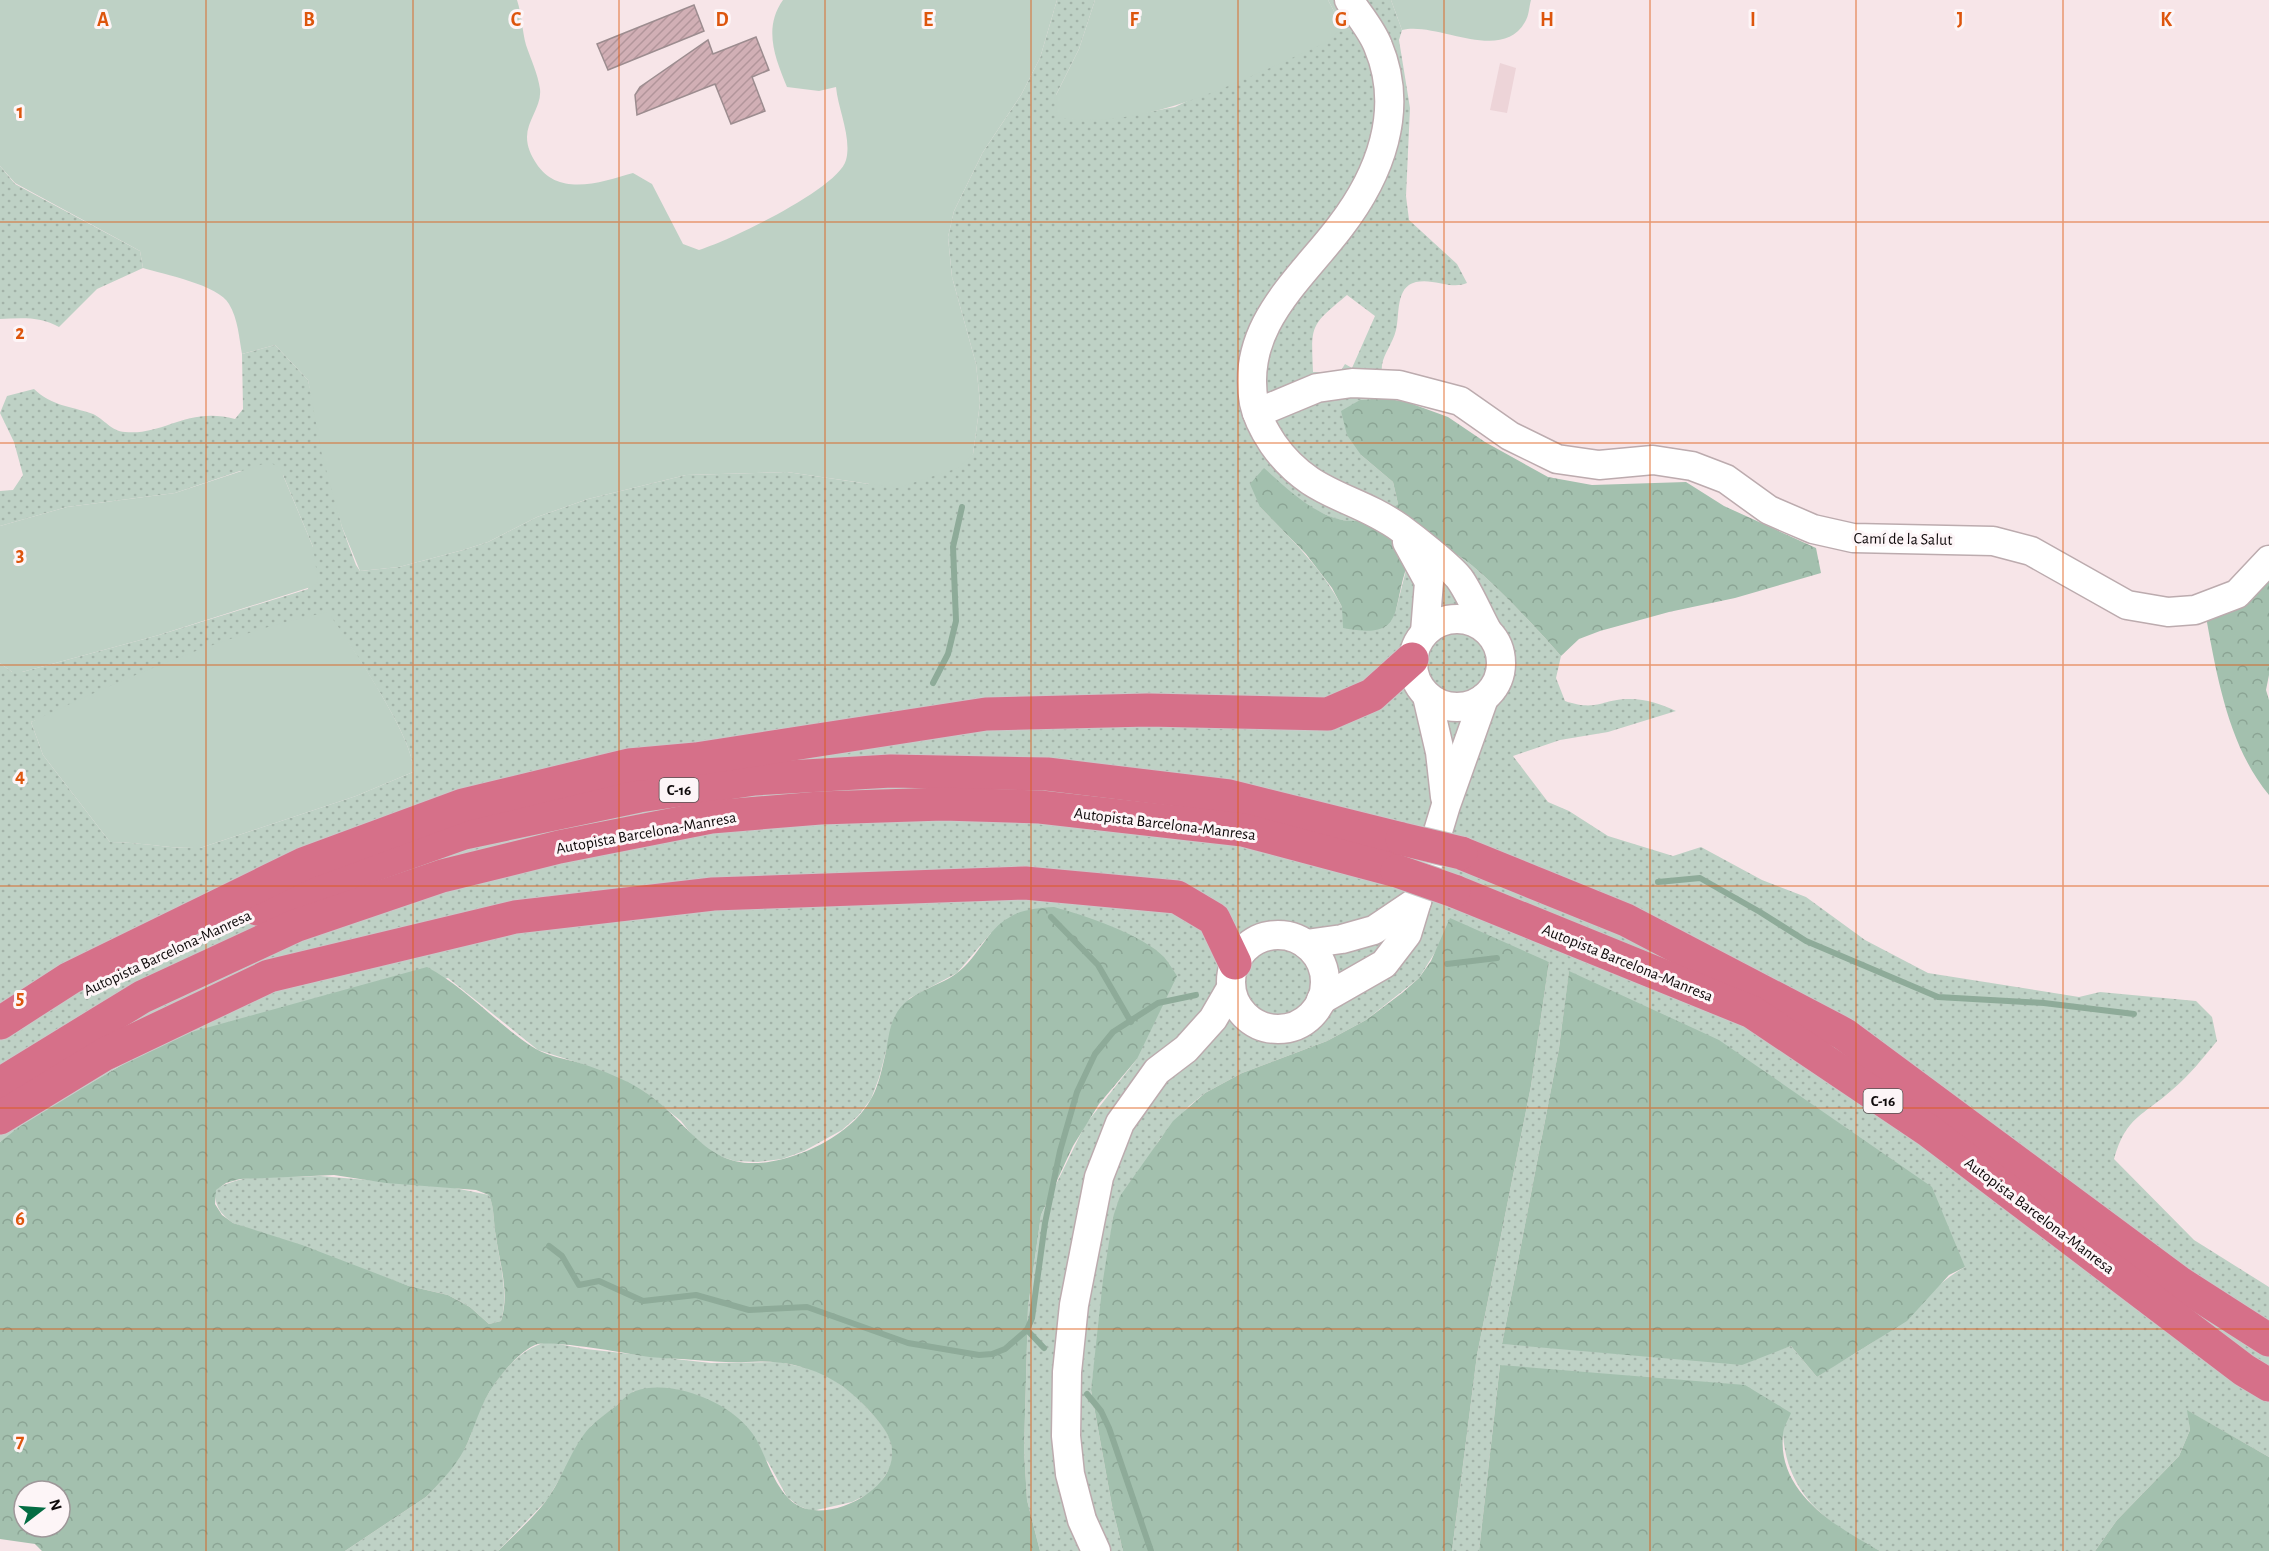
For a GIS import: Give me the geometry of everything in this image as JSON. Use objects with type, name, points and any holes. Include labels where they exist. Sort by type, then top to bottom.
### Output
[{"type":"highway","points":[[0,1023],[70,978],[303,864],[463,805],[629,765],[696,759],[986,714],[1148,711],[1328,714],[1372,695],[1418,646]]},
{"type":"highway","name":"Autopista Barcelona-Manresa","points":[[0,1043],[82,991],[170,948],[287,896],[464,833],[639,796],[755,779],[891,771],[1047,774],[1229,796],[1461,853],[1626,920],[1844,1034],[2180,1283],[2269,1340]]},
{"type":"highway","name":"Autopista Barcelona-Manresa","points":[[0,1084],[142,997],[295,926],[442,876],[559,847],[711,817],[820,808],[943,804],[1040,807],[1244,830],[1396,871],[1454,891],[1752,1012],[1929,1131],[2244,1370],[2269,1385]]},
{"type":"highway","points":[[0,1118],[105,1054],[269,976],[515,917],[713,894],[1025,883],[1177,897],[1214,920],[1233,976]]},
{"type":"street","points":[[1321,1000],[1384,964],[1407,934],[1446,805],[1484,698],[1496,683],[1501,664],[1498,646],[1459,578],[1399,527],[1313,484],[1284,458],[1266,433],[1257,413],[1252,365],[1260,332],[1298,276],[1341,226],[1381,159],[1391,102],[1378,45],[1349,0]]},
{"type":"street","name":"Camí de la Salut","points":[[1257,413],[1317,388],[1352,383],[1399,385],[1460,401],[1510,436],[1557,459],[1599,465],[1653,460],[1692,466],[1726,479],[1769,510],[1813,529],[1853,538],[1993,541],[2031,551],[2127,605],[2168,612],[2195,610],[2237,594],[2269,560]]},
{"type":"street","points":[[1399,527],[1429,582],[1418,646],[1415,680],[1427,696],[1440,704],[1455,707],[1471,705],[1484,698]]},
{"type":"street","points":[[1418,646],[1439,622],[1455,618],[1472,621],[1487,630]]},
{"type":"street","points":[[1427,696],[1440,752],[1446,805]]},
{"type":"street","points":[[1306,944],[1342,939],[1374,930],[1417,901]]},
{"type":"street","points":[[1096,1551],[1082,1520],[1073,1485],[1066,1437],[1067,1372],[1074,1305],[1099,1178],[1120,1123],[1158,1071],[1186,1049],[1213,1019],[1247,946],[1265,936],[1286,935],[1306,944],[1319,960],[1325,980],[1321,1000],[1311,1015],[1296,1025],[1278,1029],[1261,1026],[1227,1032],[1186,1049]]},
{"type":"street","points":[[1233,976],[1241,1011],[1261,1026]]},
{"type":"shaded area","points":[[1500,63],[1516,68],[1507,113],[1490,110]]},
{"type":"green space","points":[[0,0],[517,0],[526,45],[540,89],[539,101],[529,125],[527,137],[536,163],[545,174],[556,181],[568,184],[594,183],[633,173],[652,184],[683,244],[699,250],[757,225],[804,198],[839,172],[846,160],[846,133],[836,87],[819,91],[787,87],[775,54],[772,32],[777,11],[783,0],[1057,0],[1040,58],[1021,95],[983,152],[954,211],[948,237],[952,277],[976,364],[980,403],[973,454],[958,468],[897,488],[787,472],[686,475],[588,499],[537,517],[488,542],[463,550],[399,567],[360,571],[342,527],[322,455],[308,380],[275,345],[242,354],[234,316],[223,297],[190,281],[143,268],[140,251],[15,183],[0,166]]},
{"type":"green space","points":[[1057,0],[1095,0],[1079,49],[1056,95],[1073,119],[1132,115],[1175,107],[1342,26],[1328,0],[1391,0],[1402,30],[1399,40],[1410,108],[1406,196],[1409,220],[1457,264],[1467,283],[1455,285],[1423,281],[1409,285],[1405,289],[1401,295],[1395,335],[1382,365],[1383,398],[1360,400],[1361,455],[1393,482],[1398,504],[1385,513],[1359,521],[1335,518],[1310,507],[1297,498],[1260,507],[1315,566],[1342,607],[1396,610],[1407,566],[1434,556],[1451,553],[1460,556],[1473,566],[1561,656],[1556,678],[1565,701],[1592,705],[1636,699],[1654,702],[1676,711],[1608,732],[1560,740],[1513,756],[1548,802],[1569,811],[1608,836],[1673,856],[1701,847],[1762,880],[1806,897],[1865,940],[1928,973],[2079,997],[2100,992],[2196,1001],[2212,1017],[2217,1041],[2184,1079],[2130,1125],[2114,1159],[2194,1240],[2269,1287],[2269,1457],[2188,1411],[2190,1430],[2179,1456],[2117,1520],[2095,1551],[1880,1551],[1844,1530],[1814,1506],[1793,1475],[1786,1456],[1783,1434],[1500,1365],[1479,1551],[1452,1551],[1477,1355],[1531,1086],[1549,962],[1442,941],[1419,978],[1366,1020],[1327,1041],[1242,1073],[1205,1093],[1189,1106],[1160,1139],[1113,1217],[1091,1390],[1112,1506],[1123,1551],[1040,1551],[1027,1500],[1024,1450],[1028,1307],[1041,1215],[1085,1125],[1137,1059],[1124,932],[1102,925],[991,933],[957,973],[910,998],[895,1016],[879,1078],[871,1099],[858,1116],[842,1130],[804,1151],[782,1159],[758,1162],[735,1161],[713,1154],[695,1139],[681,1121],[645,1092],[582,1064],[538,1050],[448,978],[144,1050],[0,1142],[0,663],[12,672],[22,672],[159,635],[308,589],[313,547],[283,475],[240,471],[175,493],[67,507],[0,526],[0,491],[13,490],[23,475],[14,442],[0,413],[7,396],[34,389],[48,399],[93,414],[125,432],[152,430],[203,416],[235,419],[243,409],[242,354],[275,345],[308,380],[342,527],[360,571],[399,567],[463,550],[488,542],[537,517],[588,499],[686,475],[787,472],[869,484],[973,454],[980,403],[976,364],[952,277],[948,237],[954,211],[983,152],[1021,95],[1040,58]],"holes":[[[1347,295],[1375,316],[1352,368],[1345,364],[1340,372],[1313,372],[1312,344],[1315,327],[1319,320]],[[327,613],[350,645],[393,716],[412,758],[413,772],[356,796],[200,848],[110,842],[43,755],[31,722]],[[1569,972],[1965,1267],[1944,1281],[1887,1332],[1817,1377],[1791,1346],[1773,1352],[1502,1344],[1559,1048]]]},
{"type":"green space","points":[[1095,0],[1328,0],[1342,26],[1330,41],[1232,85],[1197,98],[1127,117],[1092,120],[1057,117],[1056,95],[1079,49]]},
{"type":"green space","points":[[1391,0],[1531,0],[1525,22],[1514,34],[1501,40],[1485,41],[1433,31],[1402,30]]},
{"type":"green space","points":[[0,166],[15,184],[140,251],[143,268],[97,289],[59,327],[38,319],[0,319]]},
{"type":"green space","points":[[1383,398],[1407,402],[1448,417],[1485,442],[1548,477],[1592,485],[1686,482],[1724,506],[1816,548],[1821,573],[1735,598],[1669,612],[1600,631],[1579,639],[1561,656],[1507,598],[1473,566],[1460,556],[1446,553],[1407,566],[1393,618],[1387,626],[1377,630],[1363,631],[1343,628],[1342,607],[1332,588],[1306,554],[1260,507],[1250,484],[1264,468],[1310,506],[1326,515],[1343,520],[1361,521],[1379,516],[1398,504],[1393,482],[1361,455],[1347,435],[1341,411],[1360,400]]},
{"type":"green space","points":[[269,462],[280,468],[313,547],[318,581],[314,586],[159,635],[22,672],[12,672],[0,663],[0,526],[67,507],[175,493]]},
{"type":"green space","points":[[2269,581],[2269,675],[2266,690],[2269,700],[2269,795],[2255,776],[2234,733],[2220,687],[2206,617]]},
{"type":"green space","points":[[328,612],[365,667],[393,716],[412,758],[413,772],[356,796],[200,848],[166,847],[110,842],[43,755],[31,722],[176,658],[251,632]]},
{"type":"green space","points":[[1054,907],[1128,934],[1164,957],[1177,976],[1137,1059],[1099,1104],[1073,1146],[1041,1215],[1028,1307],[1024,1450],[1027,1500],[1040,1551],[498,1551],[546,1501],[583,1435],[600,1418],[635,1391],[668,1388],[685,1391],[703,1397],[734,1415],[747,1426],[756,1439],[773,1476],[784,1493],[799,1506],[813,1510],[828,1510],[861,1498],[886,1475],[892,1460],[890,1440],[884,1428],[860,1401],[847,1389],[832,1380],[800,1366],[765,1361],[726,1362],[656,1358],[554,1344],[535,1345],[523,1352],[507,1368],[486,1399],[468,1442],[455,1465],[426,1497],[345,1551],[42,1551],[35,1544],[0,1539],[0,1142],[28,1120],[166,1039],[427,967],[455,985],[536,1049],[607,1073],[645,1092],[705,1146],[720,1155],[737,1161],[758,1163],[783,1159],[821,1144],[855,1120],[864,1110],[879,1080],[889,1032],[901,1008],[915,995],[957,973],[971,960],[1002,922],[1031,909]],"holes":[[[334,1175],[386,1183],[476,1190],[489,1195],[502,1268],[505,1300],[501,1321],[489,1324],[470,1307],[448,1295],[409,1286],[302,1245],[233,1223],[222,1215],[215,1204],[216,1190],[226,1183],[240,1179]]]},
{"type":"green space","points":[[1450,918],[1549,962],[1531,1086],[1477,1355],[1452,1551],[1123,1551],[1112,1506],[1091,1390],[1103,1280],[1113,1217],[1120,1196],[1173,1121],[1205,1093],[1242,1073],[1327,1041],[1366,1020],[1402,993],[1419,978],[1431,961]]},
{"type":"green space","points":[[1569,971],[1719,1040],[1932,1187],[1965,1267],[1949,1275],[1907,1321],[1817,1377],[1791,1346],[1742,1365],[1502,1344],[1559,1048]]},
{"type":"green space","points":[[320,1176],[450,1187],[489,1195],[503,1279],[504,1300],[501,1321],[489,1324],[470,1307],[448,1295],[409,1286],[233,1223],[217,1205],[215,1190],[239,1180]]},
{"type":"green space","points":[[547,1342],[586,1349],[711,1363],[779,1362],[821,1371],[856,1396],[883,1426],[890,1439],[893,1453],[891,1466],[876,1490],[852,1502],[812,1511],[799,1506],[787,1497],[768,1462],[702,1397],[674,1389],[634,1391],[591,1426],[547,1500],[498,1551],[345,1551],[432,1491],[466,1446],[477,1416],[504,1371],[524,1353]]},
{"type":"green space","points":[[1500,1365],[1745,1385],[1791,1413],[1783,1432],[1784,1456],[1790,1474],[1800,1491],[1829,1519],[1880,1551],[1479,1551]]},
{"type":"green space","points":[[2187,1410],[2269,1457],[2269,1551],[2095,1551],[2117,1520],[2179,1456],[2190,1430]]},
{"type":"building","points":[[694,5],[704,31],[608,70],[597,44]]},
{"type":"building","points":[[756,37],[769,70],[752,77],[765,111],[731,124],[715,84],[637,115],[635,95],[640,87],[708,40],[713,54]]},
{"type":"waterway","points":[[933,683],[948,654],[956,621],[953,547],[962,507]]},
{"type":"waterway","points":[[1658,882],[1700,878],[1806,941],[1938,997],[2044,1003],[2134,1014]]},
{"type":"waterway","points":[[1051,917],[1098,965],[1131,1022]]},
{"type":"waterway","points":[[1447,964],[1497,958]]},
{"type":"waterway","points":[[549,1246],[562,1256],[579,1285],[599,1281],[643,1301],[696,1295],[749,1310],[807,1307],[908,1343],[979,1355],[992,1354],[1005,1349],[1027,1330],[1032,1318],[1045,1223],[1060,1151],[1077,1092],[1095,1054],[1113,1032],[1158,1003],[1196,995]]},
{"type":"waterway","points":[[1027,1330],[1044,1348]]},
{"type":"waterway","points":[[1087,1394],[1101,1411],[1109,1428],[1151,1551]]}]
